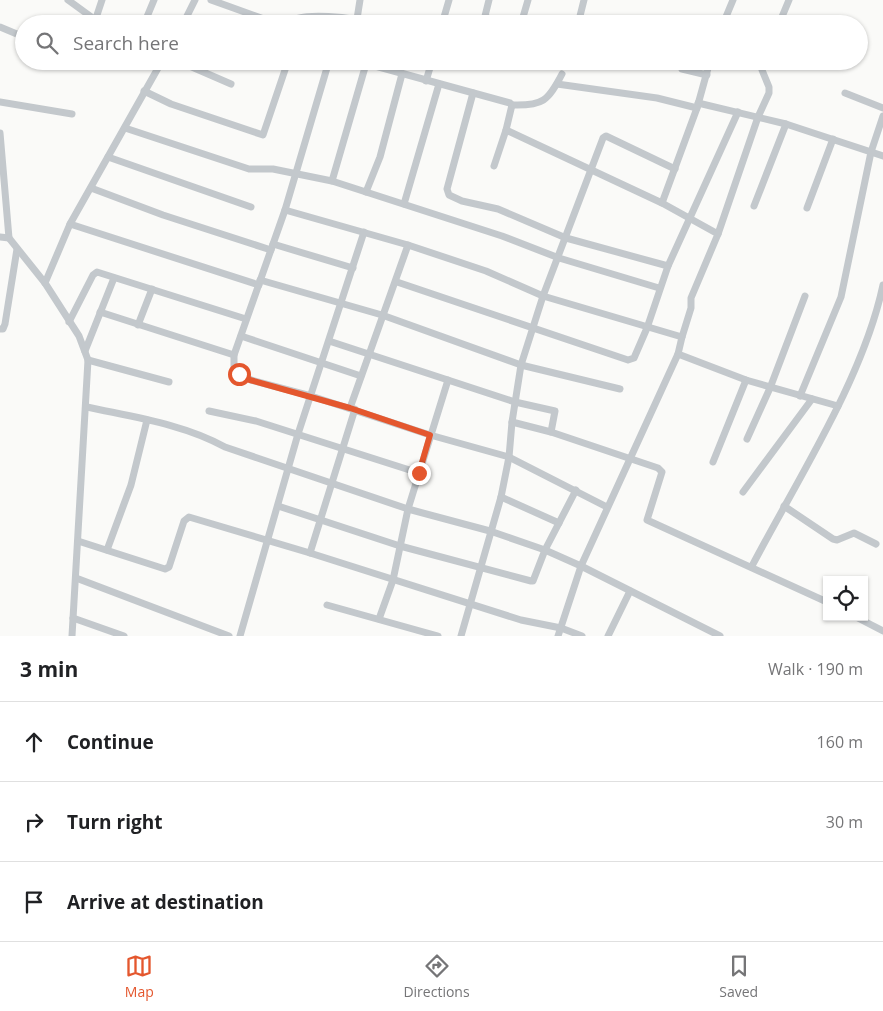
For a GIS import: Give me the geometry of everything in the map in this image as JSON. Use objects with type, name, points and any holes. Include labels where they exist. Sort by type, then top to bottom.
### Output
[{"type":"street","points":[[68,0],[88,15]]},
{"type":"street","points":[[99,15],[102,0]]},
{"type":"street","points":[[148,15],[154,0]]},
{"type":"street","points":[[188,15],[195,0]]},
{"type":"street","points":[[211,0],[248,15]]},
{"type":"street","points":[[358,15],[360,0]]},
{"type":"street","points":[[445,15],[449,0]]},
{"type":"street","points":[[485,15],[489,0]]},
{"type":"street","points":[[524,15],[528,0]]},
{"type":"street","points":[[580,15],[584,0]]},
{"type":"street","points":[[727,15],[733,0]]},
{"type":"street","points":[[783,15],[789,0]]},
{"type":"street","points":[[0,27],[15,33]]},
{"type":"street","points":[[45,283],[70,224],[157,70]]},
{"type":"street","points":[[199,70],[231,84]]},
{"type":"street","points":[[144,91],[172,104],[263,135],[285,70]]},
{"type":"street","points":[[326,70],[285,210],[234,355],[234,369],[250,380],[311,396],[430,435],[510,458],[607,507]]},
{"type":"street","points":[[332,181],[364,70]]},
{"type":"street","points":[[388,70],[512,105],[531,106],[542,102],[557,84],[562,74]]},
{"type":"street","points":[[426,81],[429,70]]},
{"type":"street","points":[[686,70],[707,75]]},
{"type":"street","points":[[662,203],[698,105],[708,70]]},
{"type":"street","points":[[560,632],[581,566],[678,354],[691,308],[691,298],[718,234],[769,87],[763,76],[764,70]]},
{"type":"street","points":[[366,192],[380,157],[402,74]]},
{"type":"street","points":[[404,204],[439,84]]},
{"type":"street","points":[[557,84],[738,112],[786,124],[883,156]]},
{"type":"street","points":[[473,93],[447,189],[449,195],[462,201],[498,209],[566,238],[668,266]]},
{"type":"street","points":[[845,93],[883,108]]},
{"type":"street","points":[[0,102],[72,114]]},
{"type":"street","points":[[494,166],[512,105]]},
{"type":"street","points":[[397,282],[628,360],[637,355],[668,266],[738,112]]},
{"type":"street","points":[[800,396],[841,297],[871,152],[883,116]]},
{"type":"street","points":[[754,206],[786,124]]},
{"type":"street","points":[[125,128],[249,169],[264,168],[332,181],[559,258],[659,288]]},
{"type":"street","points":[[506,130],[662,203],[718,234]]},
{"type":"street","points":[[0,133],[2,186],[9,238],[45,283],[69,322],[88,360],[72,636]]},
{"type":"street","points":[[461,636],[468,604],[501,497],[510,458],[512,422],[521,365],[543,296],[603,138],[606,136],[675,169]]},
{"type":"street","points":[[807,208],[832,139]]},
{"type":"street","points":[[108,157],[251,206]]},
{"type":"street","points":[[91,188],[163,215],[272,247],[353,268]]},
{"type":"street","points":[[285,210],[408,245],[486,271],[543,296],[682,337]]},
{"type":"street","points":[[70,224],[260,282],[382,315],[521,365],[620,389]]},
{"type":"street","points":[[240,636],[298,434],[364,232]]},
{"type":"street","points":[[0,237],[9,238]]},
{"type":"street","points":[[310,553],[342,449],[361,376],[382,315],[397,282],[408,245]]},
{"type":"street","points":[[0,329],[3,329],[5,324],[17,249]]},
{"type":"street","points":[[69,322],[94,273],[246,319]]},
{"type":"street","points":[[85,351],[114,278]]},
{"type":"street","points":[[752,566],[838,406],[868,334],[883,284]]},
{"type":"street","points":[[138,325],[152,290]]},
{"type":"street","points":[[747,439],[770,388],[806,296]]},
{"type":"street","points":[[100,312],[234,355]]},
{"type":"street","points":[[240,336],[322,361],[361,376]]},
{"type":"street","points":[[329,341],[515,402],[555,411],[551,432]]},
{"type":"street","points":[[678,354],[770,388],[838,406]]},
{"type":"street","points":[[88,360],[169,382]]},
{"type":"street","points":[[379,620],[393,580],[408,509],[448,380]]},
{"type":"street","points":[[713,462],[746,380]]},
{"type":"street","points":[[744,492],[812,399]]},
{"type":"street","points":[[86,407],[189,431],[209,438],[225,448],[288,467],[408,509],[490,531],[545,550],[581,566],[720,636]]},
{"type":"street","points":[[209,411],[256,421],[419,473]]},
{"type":"street","points":[[107,550],[131,485],[147,420]]},
{"type":"street","points":[[512,422],[551,432],[658,468],[662,472],[647,520],[752,566],[823,600]]},
{"type":"street","points":[[278,506],[400,546],[531,582],[576,490]]},
{"type":"street","points":[[501,497],[559,523]]},
{"type":"street","points":[[784,506],[834,539],[838,540],[854,532],[876,544]]},
{"type":"street","points":[[78,541],[165,569],[169,567],[184,521],[189,517],[560,632],[582,636]]},
{"type":"street","points":[[76,578],[229,636]]},
{"type":"street","points":[[608,636],[630,591]]},
{"type":"street","points":[[327,605],[425,634],[438,636]]},
{"type":"street","points":[[73,618],[124,636]]},
{"type":"street","points":[[864,621],[883,631]]},
{"type":"route","points":[[239,374],[250,380],[311,396],[430,435],[419,473]]}]
